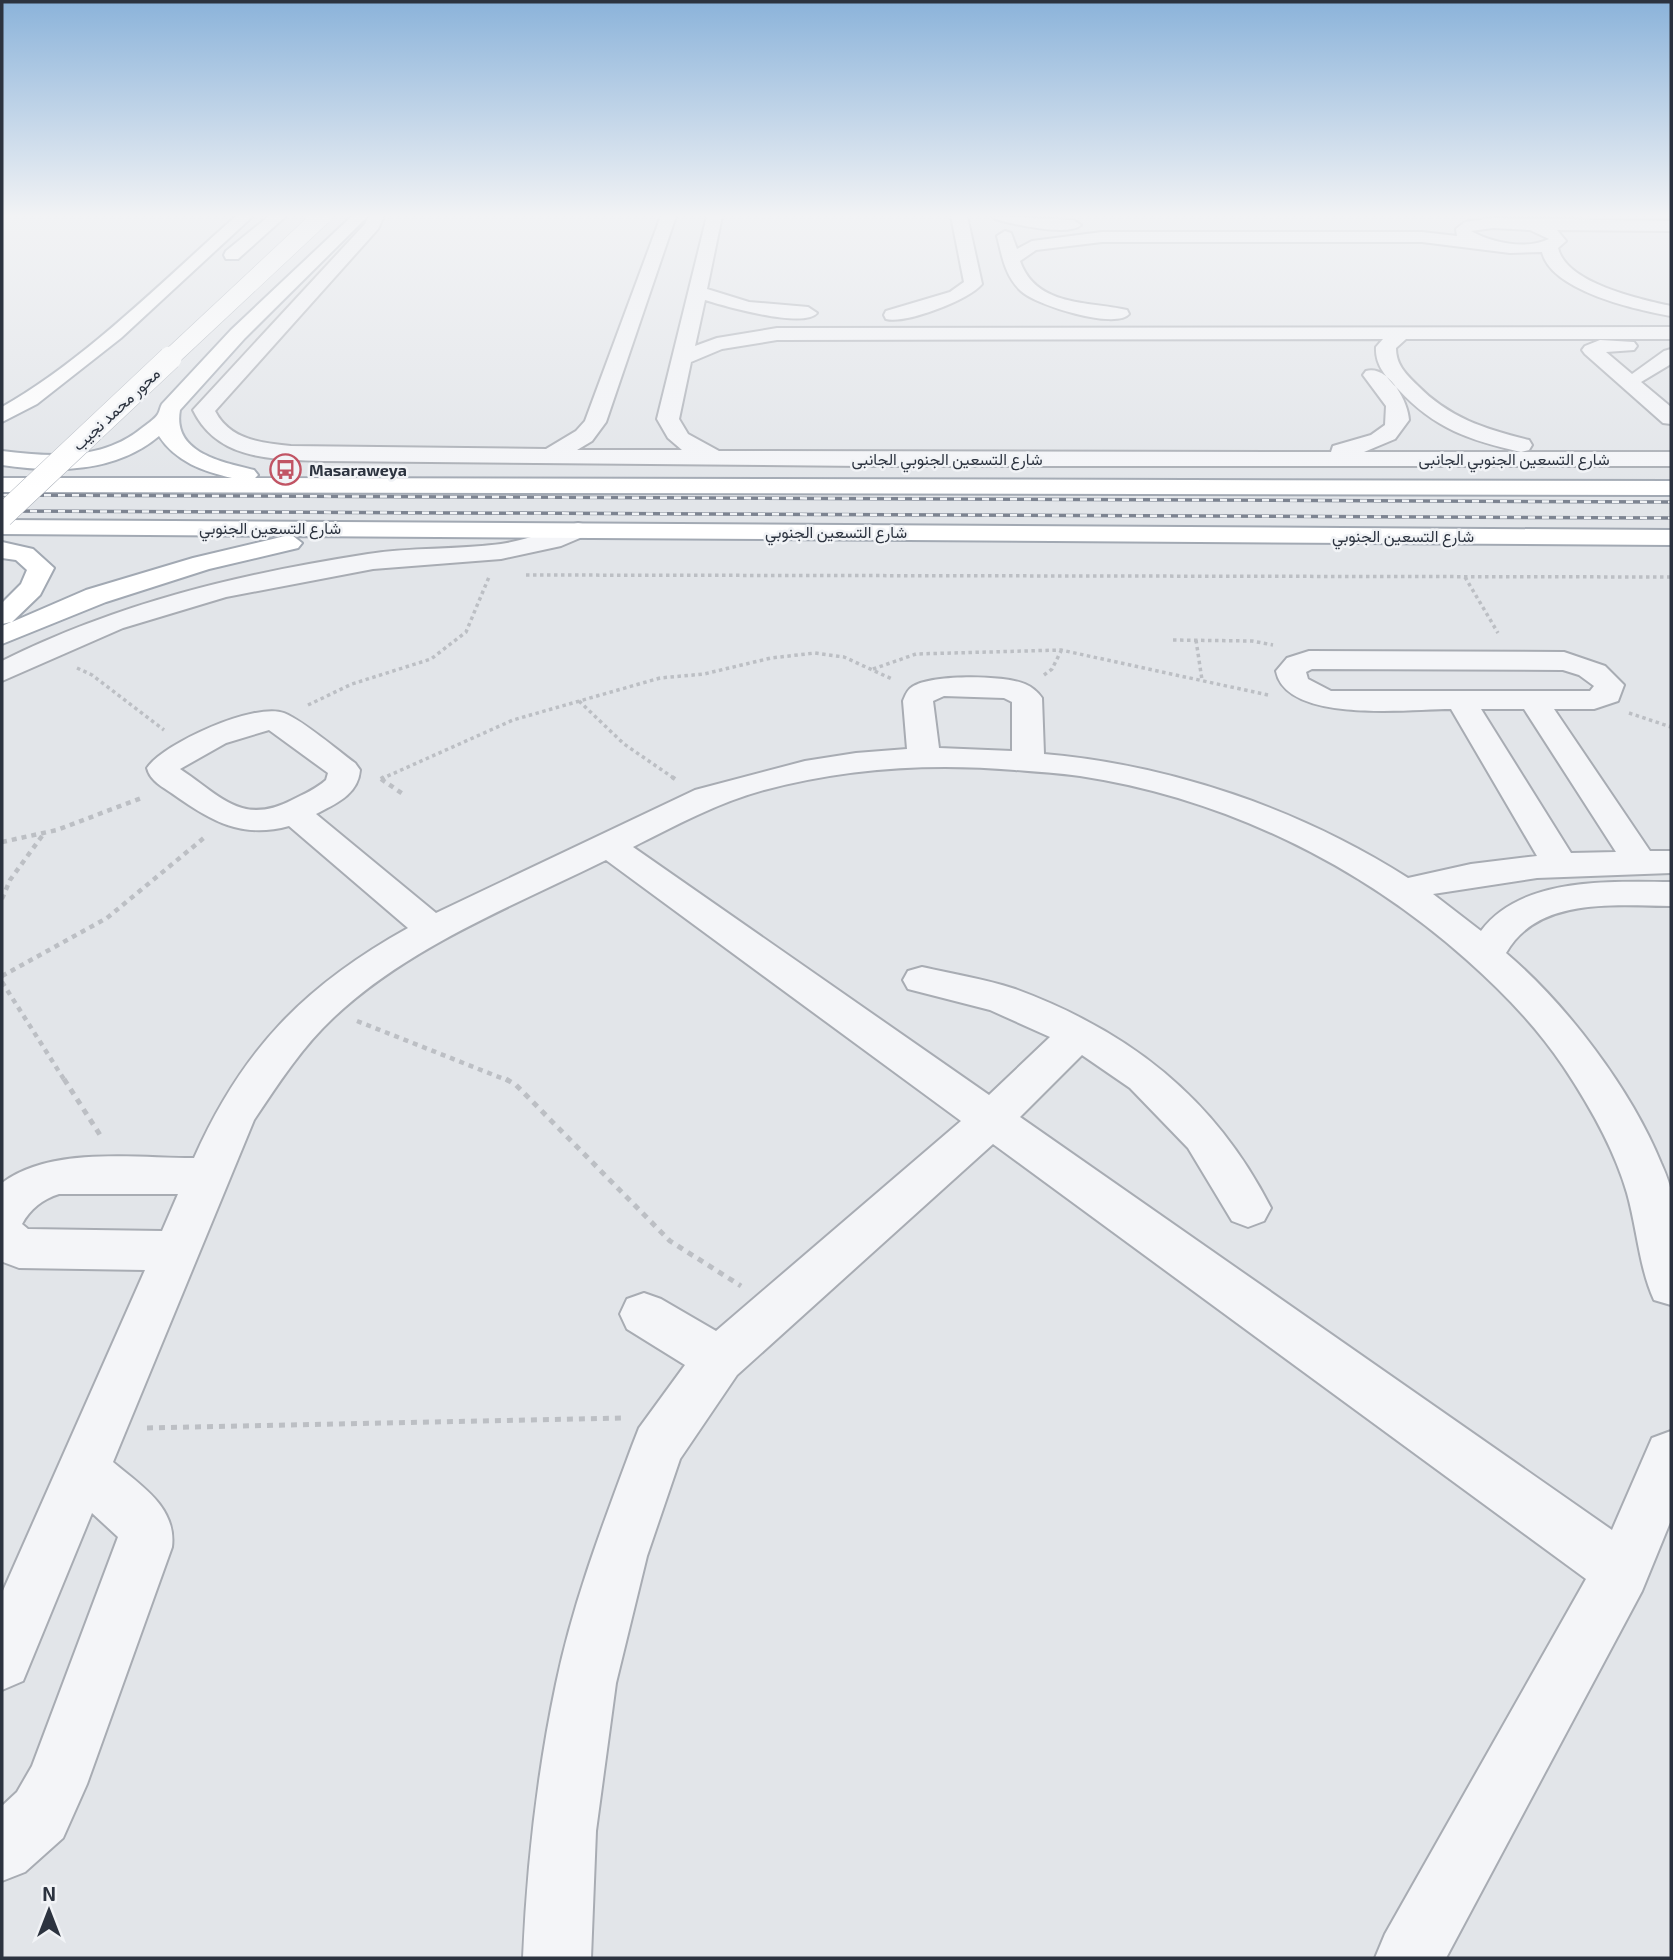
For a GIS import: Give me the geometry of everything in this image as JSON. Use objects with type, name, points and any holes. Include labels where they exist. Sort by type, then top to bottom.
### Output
[{"type":"main road","points":[[2,416],[30,400],[143,307]]},
{"type":"main road","points":[[114,334],[164,307]]},
{"type":"main road","points":[[176,326],[196,307]]},
{"type":"main road","name":"محور محمد نجيب","points":[[2,516],[231,307]]},
{"type":"main road","points":[[238,334],[251,307]]},
{"type":"main road","points":[[2,458],[49,462],[107,455],[129,447],[166,419],[177,400],[265,307]]},
{"type":"main road","points":[[166,419],[168,434],[179,448],[199,460],[251,477],[300,485]]},
{"type":"main road","name":"محور محمد نجيب","points":[[2,484],[43,446]]},
{"type":"main road","points":[[865,459],[866,488]]},
{"type":"main road","points":[[2,484],[1671,488]]},
{"type":"main road","points":[[1635,488],[1671,509]]},
{"type":"main road","name":"شارع التسعين الجنوبي","points":[[2,527],[1671,538]]},
{"type":"main road","points":[[2,636],[96,596],[202,562],[307,539],[382,528]]},
{"type":"main road","points":[[2,550],[24,554],[41,568],[38,580],[26,597],[2,615]]},
{"type":"street","name":"شارع التسعين الجنوبي الجانبى","points":[[298,307],[205,411],[209,425],[225,438],[251,446],[298,452],[551,456],[865,459],[1671,459]]},
{"type":"street","points":[[551,456],[603,425],[640,307]]},
{"type":"street","points":[[693,307],[668,419],[670,426],[693,449],[714,457]]},
{"type":"street","points":[[746,307],[731,312],[722,322],[730,332],[746,338]]},
{"type":"street","points":[[752,307],[821,314]]},
{"type":"street","points":[[893,315],[924,307]]},
{"type":"street","points":[[1041,315],[1127,314],[1080,307]]},
{"type":"street","points":[[1650,307],[1671,313]]},
{"type":"street","points":[[681,359],[703,348],[746,338],[790,334],[1308,332],[1400,324],[1671,313]]},
{"type":"street","points":[[869,315],[961,315]]},
{"type":"street","points":[[1400,324],[1671,332]]},
{"type":"street","points":[[1400,324],[1385,347],[1387,362],[1427,410],[1466,430],[1585,459]]},
{"type":"street","points":[[1307,459],[1360,447],[1378,440],[1393,429],[1398,422],[1399,412],[1395,401],[1353,356],[1308,332]]},
{"type":"street","points":[[1671,346],[1600,346],[1592,350],[1671,418]]},
{"type":"street","points":[[1641,376],[1671,355]]},
{"type":"street","points":[[647,430],[670,426]]},
{"type":"street","points":[[1393,429],[1427,438],[1445,439],[1460,436],[1466,430]]},
{"type":"street","points":[[2,672],[80,635],[170,605],[261,582],[375,561],[523,550],[549,543],[578,530]]},
{"type":"street","points":[[1309,660],[1514,661],[1564,661],[1585,666],[1601,675],[1609,685],[1607,695],[1594,700],[1330,700],[1311,695],[1298,687],[1292,679],[1291,671],[1297,664],[1309,660]]},
{"type":"street","points":[[1386,661],[1408,701]]},
{"type":"street","points":[[1469,661],[1495,701]]},
{"type":"street","points":[[924,757],[918,701],[921,694],[941,687],[1004,689],[1027,698],[1028,760]]},
{"type":"street","points":[[1461,701],[1559,864]]},
{"type":"street","points":[[1534,701],[1656,862]]},
{"type":"street","points":[[275,720],[344,770],[344,777],[333,792],[276,820],[258,823],[230,816],[164,773],[163,768],[173,756],[256,722],[275,720]]},
{"type":"street","points":[[2,1660],[235,1114],[273,1057],[320,1007],[374,965],[433,930],[707,797],[839,765],[924,757],[1028,760],[1105,770],[1183,788],[1247,809],[1334,847],[1405,890],[1487,953],[1541,1009],[1588,1071],[1662,1200],[1668,1258]]},
{"type":"street","points":[[293,812],[433,930]]},
{"type":"street","points":[[608,845],[1622,1571]]},
{"type":"street","points":[[1405,890],[1468,874],[1559,864],[1656,862]]},
{"type":"street","points":[[1487,953],[1502,931],[1524,914],[1555,901],[1590,895],[1671,894]]},
{"type":"street","points":[[922,980],[1001,999],[1079,1033],[1144,1077],[1203,1136],[1248,1208]]},
{"type":"street","points":[[557,1958],[564,1832],[586,1683],[619,1556],[658,1446],[719,1360],[992,1119],[1079,1033]]},
{"type":"street","points":[[2,1217],[11,1201],[33,1184],[60,1176],[208,1176]]},
{"type":"street","points":[[2,1235],[19,1248],[177,1251]]},
{"type":"street","points":[[644,1314],[719,1360]]},
{"type":"street","points":[[2,1849],[40,1815],[55,1784],[144,1547],[146,1533],[141,1521],[92,1450]]},
{"type":"street","points":[[1409,1958],[1622,1571],[1671,1456]]},
{"type":"path","points":[[275,720],[352,684],[431,659],[468,629],[490,575],[477,575]]},
{"type":"path","points":[[518,575],[1671,577]]},
{"type":"path","points":[[1465,577],[1514,661]]},
{"type":"path","points":[[1173,640],[1270,644],[1309,660]]},
{"type":"path","points":[[1196,640],[1202,680]]},
{"type":"path","points":[[873,669],[916,654],[1061,650],[1264,694],[1311,695]]},
{"type":"path","points":[[382,779],[513,720],[660,678],[681,679],[794,654],[835,655],[873,669],[921,694]]},
{"type":"path","points":[[81,661],[70,666],[92,675],[190,749]]},
{"type":"path","points":[[579,701],[610,735],[653,767],[707,797]]},
{"type":"path","points":[[2,842],[42,836],[79,824],[178,782]]},
{"type":"path","points":[[2,976],[107,918],[230,816]]},
{"type":"path","points":[[2,898],[10,880],[42,836]]},
{"type":"path","points":[[2,982],[127,1176]]},
{"type":"path","points":[[320,1007],[502,1076],[516,1086],[670,1241],[777,1308]]},
{"type":"path","points":[[92,1450],[679,1417]]},
{"type":"railway","points":[[2,495],[1671,502]]},
{"type":"railway","points":[[2,511],[1671,518]]},
{"type":"place","name":"Masaraweya","points":[[286,470]]}]
